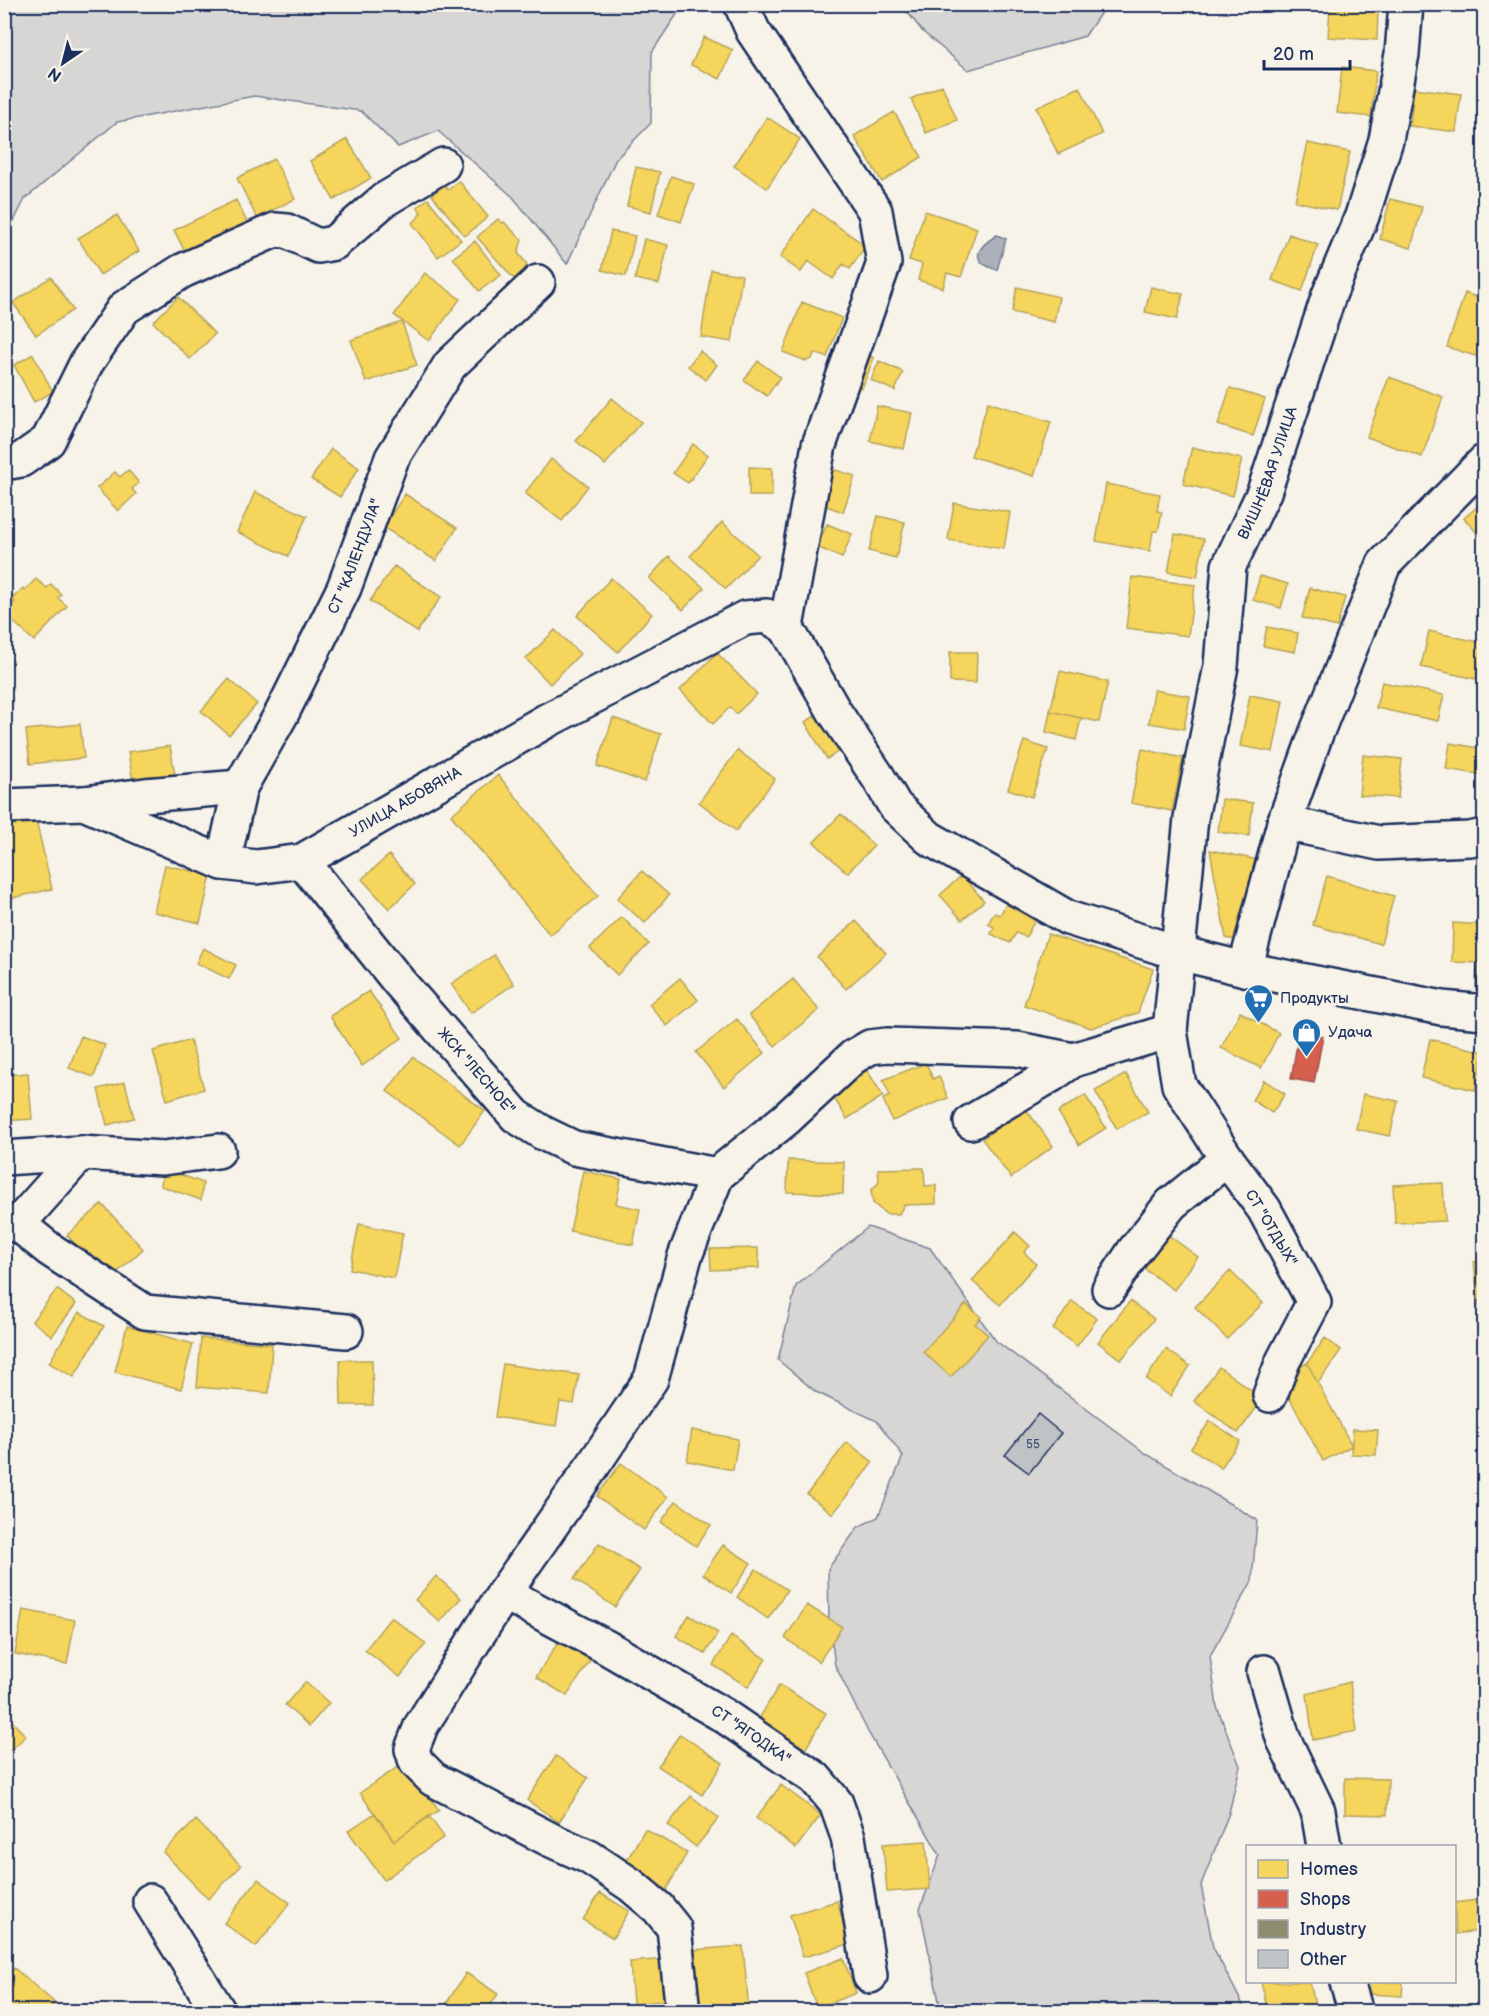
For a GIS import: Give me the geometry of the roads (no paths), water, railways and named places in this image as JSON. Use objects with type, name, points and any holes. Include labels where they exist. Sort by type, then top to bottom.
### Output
[{"type":"street","points":[[741,4],[753,31],[875,211],[884,263],[819,445],[786,627],[834,711],[895,806],[929,838],[1068,918],[1179,953],[1245,969],[1442,1008],[1485,1012]]},
{"type":"street","name":"ВИШНЁВАЯ УЛИЦА","points":[[1170,1031],[1191,818],[1221,666],[1229,566],[1264,492],[1329,295],[1362,216],[1386,140],[1402,54],[1406,4]]},
{"type":"street","points":[[4,463],[21,460],[48,441],[87,362],[124,308],[182,271],[275,230],[287,231],[318,246],[334,243],[384,200],[443,165]]},
{"type":"street","name":"СТ \"КАЛЕНДУЛА\"","points":[[223,863],[240,787],[282,712],[344,588],[392,458],[450,365],[538,282]]},
{"type":"street","points":[[1245,969],[1284,823],[1320,724],[1384,564],[1485,462]]},
{"type":"street","name":"УЛИЦА АБОВЯНА","points":[[4,806],[84,803],[223,863],[256,867],[302,861],[546,721],[745,618],[767,616],[786,627]]},
{"type":"street","points":[[84,803],[240,787]]},
{"type":"street","points":[[1284,823],[1379,843],[1470,839],[1485,836]]},
{"type":"street","name":"ЖСК \"ЛЕСНОЕ\"","points":[[302,861],[399,982],[516,1116],[543,1133],[574,1148],[717,1175]]},
{"type":"street","points":[[971,1122],[1073,1060],[1170,1031]]},
{"type":"street","name":"СТ \"ОТДЫХ\"","points":[[1170,1031],[1179,1085],[1227,1160],[1264,1209],[1314,1302],[1283,1360],[1270,1395]]},
{"type":"street","points":[[683,2012],[674,1928],[658,1908],[589,1857],[433,1779],[416,1762],[412,1749],[421,1726],[504,1593],[651,1379],[686,1256],[717,1175],[786,1119],[853,1058],[870,1047],[887,1045],[1017,1048],[1073,1060]]},
{"type":"street","points":[[4,1158],[81,1153],[163,1158],[218,1151]]},
{"type":"street","points":[[81,1153],[11,1225],[145,1312],[346,1331]]},
{"type":"street","points":[[1109,1289],[1134,1251],[1171,1204],[1227,1160]]},
{"type":"street","name":"СТ \"ЯГОДКА\"","points":[[504,1593],[606,1647],[723,1715],[815,1778],[836,1803],[848,1837],[870,1976]]},
{"type":"street","points":[[1264,1672],[1283,1738],[1318,1810],[1324,1845]]},
{"type":"street","points":[[150,1901],[219,2012]]},
{"type":"street","points":[[1347,1983],[1356,2012]]},
{"type":"place","name":"Продукты","points":[[1259,1024]]},
{"type":"place","name":"Удача","points":[[1307,1058]]}]
